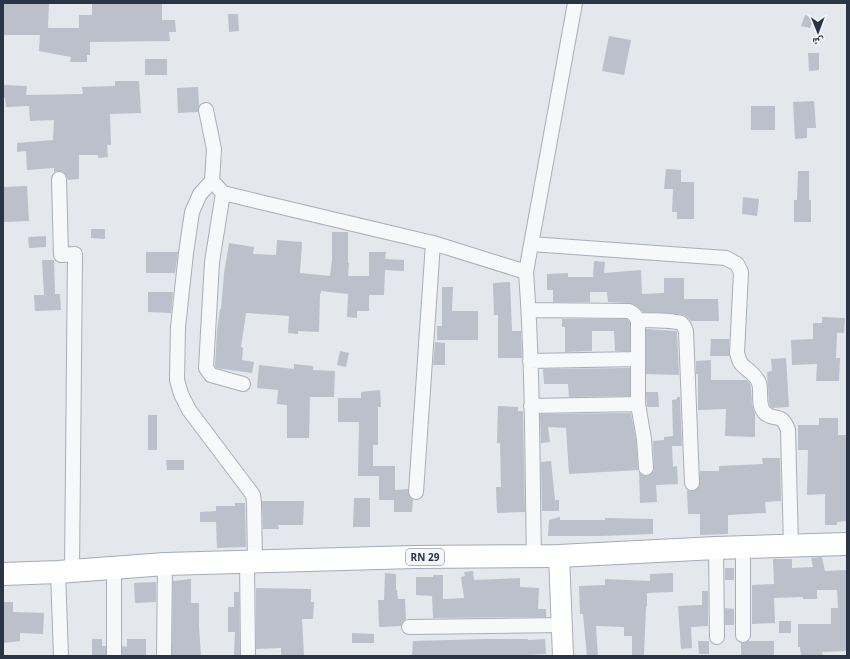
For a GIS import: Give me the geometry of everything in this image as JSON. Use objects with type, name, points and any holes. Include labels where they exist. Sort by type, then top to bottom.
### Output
[{"type":"main road","name":"RN 29","points":[[3,574],[65,572],[165,564],[414,557],[559,556],[716,548],[847,544]]},
{"type":"main road","points":[[559,556],[563,656]]},
{"type":"street","points":[[534,556],[532,406],[529,310],[526,272],[575,3]]},
{"type":"street","points":[[206,110],[214,149],[212,181],[200,194],[192,212],[178,327],[177,380],[180,394],[189,410],[253,495],[254,503],[248,656]]},
{"type":"street","points":[[59,179],[61,255],[75,254],[61,656]]},
{"type":"street","points":[[212,181],[224,192],[433,243],[526,272]]},
{"type":"street","points":[[224,192],[212,262],[206,368],[211,375],[243,384]]},
{"type":"street","points":[[416,492],[433,243]]},
{"type":"street","points":[[531,244],[726,258],[737,264],[740,272],[737,353],[740,363],[754,374],[759,384],[762,409],[768,415],[780,418],[786,423],[788,430],[790,546]]},
{"type":"street","points":[[529,310],[629,311],[634,314],[638,320],[638,404],[644,439],[646,468]]},
{"type":"street","points":[[638,320],[675,322],[685,326],[692,484]]},
{"type":"street","points":[[530,361],[638,359]]},
{"type":"street","points":[[532,406],[638,404]]},
{"type":"street","points":[[716,548],[717,637]]},
{"type":"street","points":[[743,548],[743,635]]},
{"type":"street","points":[[164,656],[165,564]]},
{"type":"street","points":[[114,567],[114,656]]},
{"type":"street","points":[[409,627],[562,625]]},
{"type":"building","points":[[3,3],[49,3],[48,28],[79,28],[79,15],[92,15],[92,4],[162,3],[162,20],[175,20],[176,32],[169,32],[170,41],[90,42],[90,55],[87,55],[87,62],[70,62],[71,57],[39,51],[40,35],[3,35]]},
{"type":"building","points":[[228,14],[238,14],[239,31],[229,32]]},
{"type":"building","points":[[805,15],[814,18],[810,28],[801,26]]},
{"type":"building","points":[[609,36],[631,40],[624,75],[602,71]]},
{"type":"building","points":[[808,53],[819,53],[819,70],[809,71]]},
{"type":"building","points":[[145,59],[167,59],[167,75],[145,75]]},
{"type":"building","points":[[115,81],[139,81],[141,113],[110,114],[111,145],[107,145],[108,157],[98,158],[98,155],[79,155],[79,179],[68,180],[63,172],[54,172],[54,168],[27,170],[26,151],[17,152],[17,143],[53,140],[54,120],[30,121],[29,106],[6,107],[5,98],[3,98],[3,85],[27,86],[26,95],[83,94],[82,87],[115,86]]},
{"type":"building","points":[[198,87],[198,112],[178,113],[177,88]]},
{"type":"building","points":[[814,101],[816,128],[807,128],[807,138],[795,139],[793,102]]},
{"type":"building","points":[[751,106],[775,106],[775,130],[751,130]]},
{"type":"building","points":[[666,169],[681,170],[681,182],[694,182],[694,219],[677,219],[677,212],[672,212],[673,189],[664,189]]},
{"type":"building","points":[[798,171],[809,171],[811,222],[794,222],[794,200],[797,200]]},
{"type":"building","points":[[27,186],[29,221],[3,222],[3,187]]},
{"type":"building","points":[[743,197],[759,199],[757,216],[742,214]]},
{"type":"building","points":[[91,229],[105,229],[105,239],[91,238]]},
{"type":"building","points":[[332,232],[348,232],[348,276],[369,276],[369,252],[386,252],[385,259],[404,260],[404,271],[385,270],[384,295],[369,295],[369,311],[357,311],[357,318],[347,317],[348,294],[321,291],[319,332],[298,331],[298,334],[288,333],[289,316],[246,313],[241,347],[243,348],[242,360],[254,362],[252,373],[216,368],[217,331],[229,243],[254,247],[253,254],[276,255],[277,240],[302,242],[300,273],[330,276],[332,260]]},
{"type":"building","points":[[46,236],[46,247],[29,248],[28,237]]},
{"type":"building","points":[[146,252],[178,252],[175,273],[146,273]]},
{"type":"building","points":[[42,260],[54,260],[55,294],[60,294],[61,310],[35,311],[34,295],[44,295]]},
{"type":"building","points":[[594,261],[605,262],[604,273],[641,270],[642,294],[664,293],[664,278],[684,278],[684,299],[718,299],[719,321],[691,321],[686,316],[679,314],[643,312],[638,307],[629,303],[608,302],[607,292],[590,292],[590,302],[553,302],[553,290],[547,290],[547,274],[568,273],[568,277],[593,277]]},
{"type":"building","points":[[510,282],[512,331],[521,331],[522,358],[498,358],[498,315],[494,315],[493,283]]},
{"type":"building","points":[[442,287],[453,287],[452,311],[478,311],[478,340],[437,340],[437,326],[442,326]]},
{"type":"building","points":[[148,292],[173,292],[171,313],[148,312]]},
{"type":"building","points":[[822,317],[845,318],[844,333],[837,333],[836,358],[840,358],[839,381],[816,381],[817,364],[792,365],[791,340],[813,339],[813,323],[822,323]]},
{"type":"building","points":[[562,319],[627,319],[630,323],[630,351],[615,351],[614,331],[592,331],[592,351],[565,352],[565,327],[562,327]]},
{"type":"building","points":[[646,329],[677,331],[679,375],[646,374]]},
{"type":"building","points":[[711,339],[729,339],[729,356],[710,356]]},
{"type":"building","points":[[435,342],[445,343],[445,365],[433,365]]},
{"type":"building","points":[[340,351],[349,353],[346,367],[337,365]]},
{"type":"building","points":[[786,358],[789,407],[772,408],[769,402],[767,372],[772,371],[771,359]]},
{"type":"building","points":[[711,360],[711,380],[747,380],[750,384],[752,404],[755,414],[755,437],[725,436],[726,409],[698,410],[698,374],[696,374],[696,361]]},
{"type":"building","points":[[294,364],[313,366],[313,370],[335,371],[334,397],[310,397],[309,438],[287,438],[287,405],[277,404],[278,390],[257,388],[259,365],[294,369]]},
{"type":"building","points":[[630,368],[630,396],[569,397],[568,384],[544,384],[543,369]]},
{"type":"building","points":[[380,390],[381,407],[378,407],[378,445],[373,445],[373,466],[395,466],[395,490],[408,489],[409,496],[413,500],[412,512],[394,512],[394,500],[379,500],[379,476],[358,476],[359,422],[338,422],[338,398],[361,398],[361,392]]},
{"type":"building","points":[[646,392],[658,392],[659,407],[647,407]]},
{"type":"building","points":[[677,397],[680,397],[682,446],[672,446],[673,467],[677,466],[678,484],[656,485],[657,502],[640,503],[639,472],[646,476],[650,475],[654,471],[653,441],[664,440],[664,437],[673,436],[672,400],[677,399]]},
{"type":"building","points":[[498,406],[518,407],[518,411],[523,411],[525,512],[497,513],[496,487],[501,487],[500,443],[497,443]]},
{"type":"building","points":[[631,413],[636,440],[638,470],[569,474],[566,428],[548,427],[550,442],[541,443],[540,414]]},
{"type":"building","points":[[148,415],[157,415],[157,450],[148,450]]},
{"type":"building","points":[[819,418],[838,418],[838,435],[847,435],[847,521],[837,522],[837,525],[825,525],[825,494],[807,495],[808,450],[798,450],[798,425],[819,425]]},
{"type":"building","points":[[762,458],[780,458],[781,501],[765,502],[766,513],[728,515],[728,534],[700,535],[700,514],[688,514],[687,490],[693,491],[699,487],[700,471],[719,471],[719,466],[763,464]]},
{"type":"building","points":[[166,460],[184,460],[184,470],[167,470]]},
{"type":"building","points":[[551,461],[555,500],[559,500],[559,511],[542,511],[541,462]]},
{"type":"building","points":[[354,498],[370,498],[370,527],[353,527]]},
{"type":"building","points":[[262,501],[304,501],[303,525],[278,525],[279,529],[263,529]]},
{"type":"building","points":[[235,503],[245,503],[246,547],[217,548],[216,522],[200,522],[200,512],[216,511],[216,506],[235,506]]},
{"type":"building","points":[[560,517],[560,520],[605,520],[605,518],[653,519],[653,534],[548,536],[549,520]]},
{"type":"building","points":[[822,557],[825,571],[847,570],[847,651],[822,652],[823,656],[801,656],[800,647],[798,647],[798,624],[831,624],[831,608],[838,608],[837,590],[817,590],[817,599],[803,599],[803,597],[774,598],[775,623],[752,624],[752,585],[774,584],[773,559],[792,559],[792,568],[813,567],[811,558]]},
{"type":"building","points":[[725,568],[734,568],[734,580],[725,580]]},
{"type":"building","points":[[473,571],[474,580],[520,578],[520,587],[539,588],[538,609],[546,609],[546,617],[433,618],[432,596],[416,595],[416,577],[433,577],[433,575],[443,575],[443,599],[464,598],[461,577],[465,576],[464,572]]},
{"type":"building","points":[[385,573],[396,574],[396,590],[398,599],[405,599],[406,619],[401,626],[379,627],[378,600],[384,600]]},
{"type":"building","points":[[673,573],[673,592],[647,593],[644,655],[632,655],[632,636],[624,636],[624,627],[596,626],[598,656],[587,656],[583,614],[580,614],[579,586],[605,585],[605,579],[650,581],[650,574]]},
{"type":"building","points":[[191,579],[191,603],[199,603],[201,656],[172,656],[173,581]]},
{"type":"building","points":[[156,582],[156,602],[135,603],[134,583]]},
{"type":"building","points":[[256,588],[311,589],[311,602],[314,602],[313,619],[302,619],[304,656],[281,656],[281,648],[256,649]]},
{"type":"building","points":[[702,591],[708,591],[708,626],[691,627],[692,648],[681,649],[678,606],[702,605]]},
{"type":"building","points":[[234,592],[239,592],[240,656],[234,656],[235,632],[228,632],[228,607],[234,607]]},
{"type":"building","points":[[3,602],[13,602],[13,612],[44,613],[43,634],[20,633],[20,641],[3,643]]},
{"type":"building","points":[[725,608],[734,609],[734,625],[725,625]]},
{"type":"building","points":[[779,621],[791,621],[791,633],[779,633]]},
{"type":"building","points":[[352,633],[374,634],[374,643],[352,643]]},
{"type":"building","points":[[92,639],[102,639],[102,646],[106,646],[106,656],[92,656]]},
{"type":"building","points":[[127,639],[146,639],[146,656],[122,656],[122,646],[127,647]]},
{"type":"building","points":[[545,639],[546,654],[528,656],[412,655],[413,641]]},
{"type":"building","points":[[698,641],[709,641],[709,654],[699,654]]},
{"type":"building","points":[[749,641],[774,641],[774,656],[741,656],[741,643]]}]
